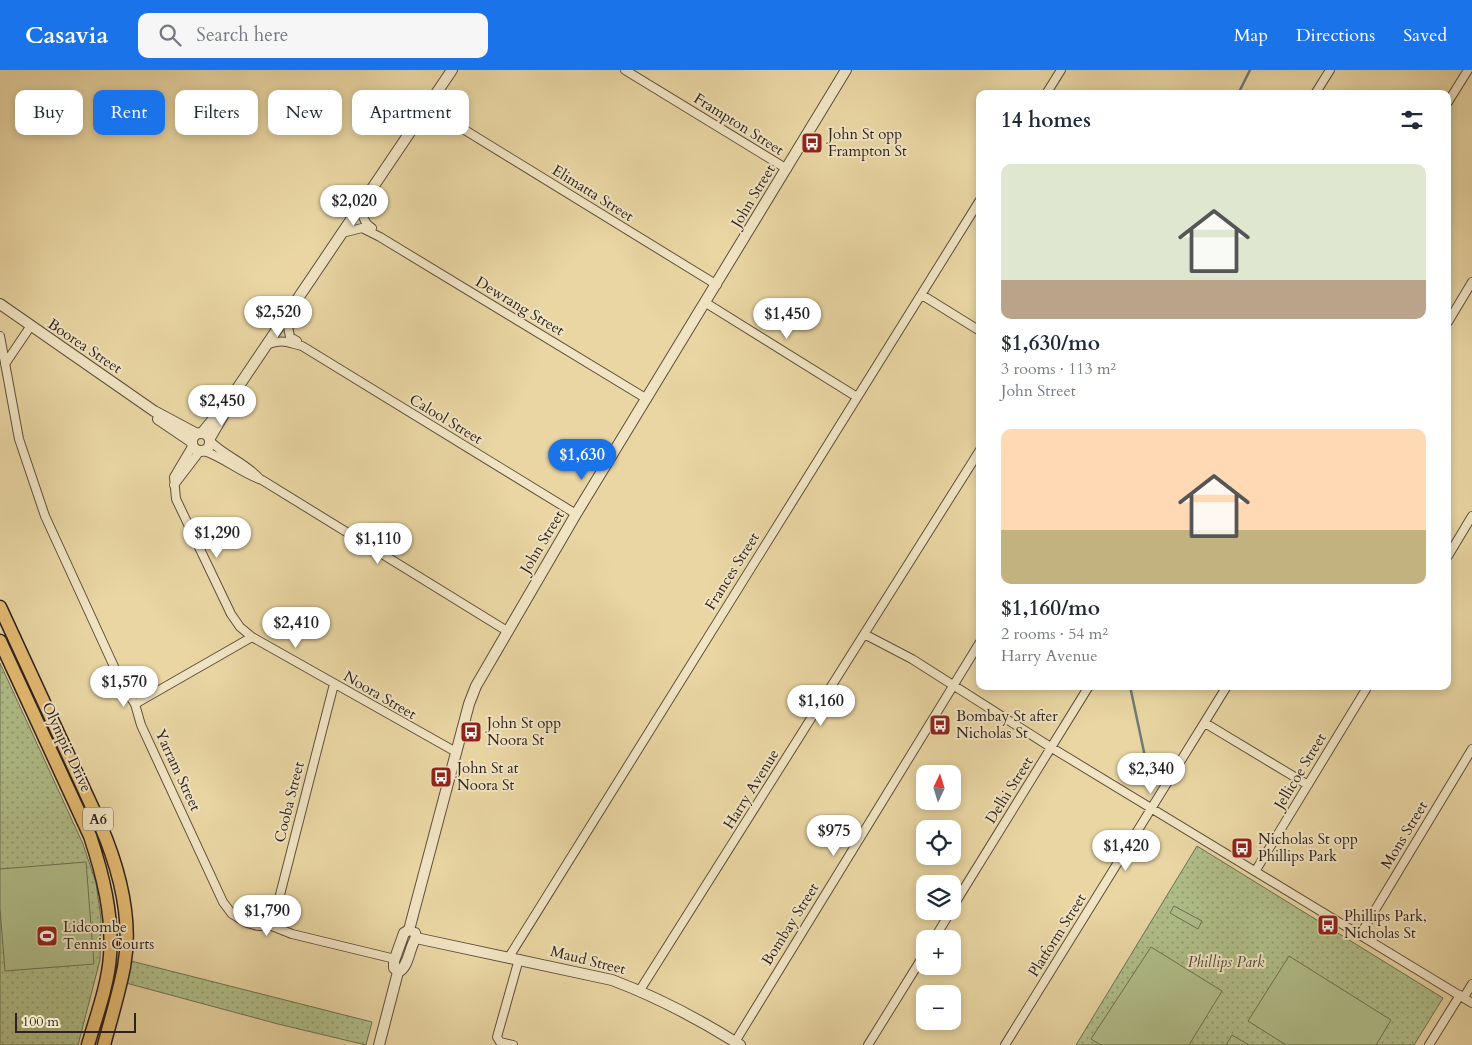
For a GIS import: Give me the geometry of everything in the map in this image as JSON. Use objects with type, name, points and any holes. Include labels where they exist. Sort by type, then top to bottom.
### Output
[{"type":"highway","name":"Olympic Drive","points":[[0,607],[114,856],[126,922],[124,965],[104,1045]]},
{"type":"highway","name":"Olympic Drive","points":[[0,641],[90,836],[101,867],[110,922],[110,958],[88,1045]]},
{"type":"street","points":[[439,90],[452,70]]},
{"type":"street","name":"Frampton Street","points":[[625,70],[787,169]]},
{"type":"street","name":"John Street","points":[[412,934],[456,752],[476,686],[576,514],[846,70]]},
{"type":"street","points":[[1048,90],[1060,70]]},
{"type":"street","points":[[1318,90],[1330,70]]},
{"type":"street","points":[[1451,97],[1468,70]]},
{"type":"street","name":"Elimatta Street","points":[[469,133],[717,285]]},
{"type":"street","points":[[201,442],[219,410],[226,405],[408,135]]},
{"type":"street","name":"Dewrang Street","points":[[362,201],[365,224],[380,237]]},
{"type":"street","name":"Frances Street","points":[[513,1045],[498,1041],[497,1034],[514,958],[857,397],[976,207]]},
{"type":"street","name":"Dewrang Street","points":[[342,233],[362,228],[380,237],[647,399]]},
{"type":"street","points":[[1451,317],[1472,282]]},
{"type":"street","points":[[922,295],[976,329]]},
{"type":"street","points":[[706,303],[857,397]]},
{"type":"street","name":"Boorea Street","points":[[0,304],[201,442],[217,455],[252,477],[262,480]]},
{"type":"street","name":"Calool Street","points":[[286,316],[290,337],[302,346],[576,514]]},
{"type":"street","points":[[5,364],[30,326]]},
{"type":"street","name":"Yarram Street","points":[[0,336],[19,439],[45,516],[122,684],[135,704],[141,725],[223,902],[238,920],[258,926],[272,926],[292,934],[395,959]]},
{"type":"street","name":"Calool Street","points":[[266,345],[280,340],[302,346]]},
{"type":"street","name":"Boorea Street","points":[[201,442],[218,449],[253,471],[262,480],[507,631]]},
{"type":"street","name":"Noora Street","points":[[201,442],[174,485],[176,499],[231,614],[240,627],[252,637],[456,752]]},
{"type":"street","name":"Harry Avenue","points":[[640,990],[866,634],[976,456]]},
{"type":"street","points":[[1451,551],[1472,516]]},
{"type":"street","points":[[866,634],[912,659],[1052,748],[1256,870],[1472,1003]]},
{"type":"street","points":[[135,704],[252,637]]},
{"type":"street","name":"Bombay Street","points":[[737,1043],[976,648]]},
{"type":"street","name":"Cooba Street","points":[[272,926],[334,684]]},
{"type":"street","name":"Delhi Street","points":[[961,895],[1087,690]]},
{"type":"street","name":"Platform Street","points":[[1005,1045],[1224,690]]},
{"type":"street","name":"Jellicoe Street","points":[[1256,870],[1366,690]]},
{"type":"street","points":[[1204,723],[1308,785]]},
{"type":"street","name":"Mons Street","points":[[1360,935],[1472,750]]},
{"type":"street","points":[[379,1045],[398,972],[405,967],[412,934],[404,932],[395,959],[394,968],[398,972]]},
{"type":"street","name":"Maud Street","points":[[412,934],[612,980],[640,990],[690,1015],[737,1043]]},
{"type":"street","points":[[868,1045],[916,968]]},
{"type":"street","points":[[1429,1045],[1472,984]]},
{"type":"green space","points":[[0,663],[83,844],[96,883],[101,919],[100,960],[78,1045],[0,1045]]},
{"type":"green space","name":"Phillips Park","points":[[1197,846],[1443,998],[1414,1045],[1076,1045]]},
{"type":"green space","name":"Lidcombe Tennis Courts","points":[[86,862],[94,964],[5,971],[0,909],[0,869]]},
{"type":"green space","points":[[1174,906],[1202,921],[1198,929],[1170,913]]},
{"type":"green space","points":[[1151,947],[1222,991],[1189,1045],[1101,1045],[1091,1039]]},
{"type":"green space","points":[[1289,956],[1391,1020],[1376,1045],[1286,1045],[1248,1021]]},
{"type":"green space","points":[[131,961],[372,1022],[366,1045],[278,1024],[126,983]]},
{"type":"green space","points":[[1232,1035],[1249,1045],[1226,1045]]},
{"type":"waterway","points":[[1240,90],[1250,70]]},
{"type":"waterway","points":[[1131,690],[1151,785]]},
{"type":"place","name":"John St opp Frampton St","points":[[812,143]]},
{"type":"place","name":"Bombay St after Nicholas St","points":[[940,725]]},
{"type":"place","name":"John St opp Noora St","points":[[471,732]]},
{"type":"place","name":"John St at Noora St","points":[[441,777]]},
{"type":"place","name":"Nicholas St opp Phillips Park","points":[[1242,848]]},
{"type":"place","name":"Phillips Park, Nicholas St","points":[[1328,925]]},
{"type":"place","name":"Lidcombe Tennis Courts","points":[[47,936]]}]
